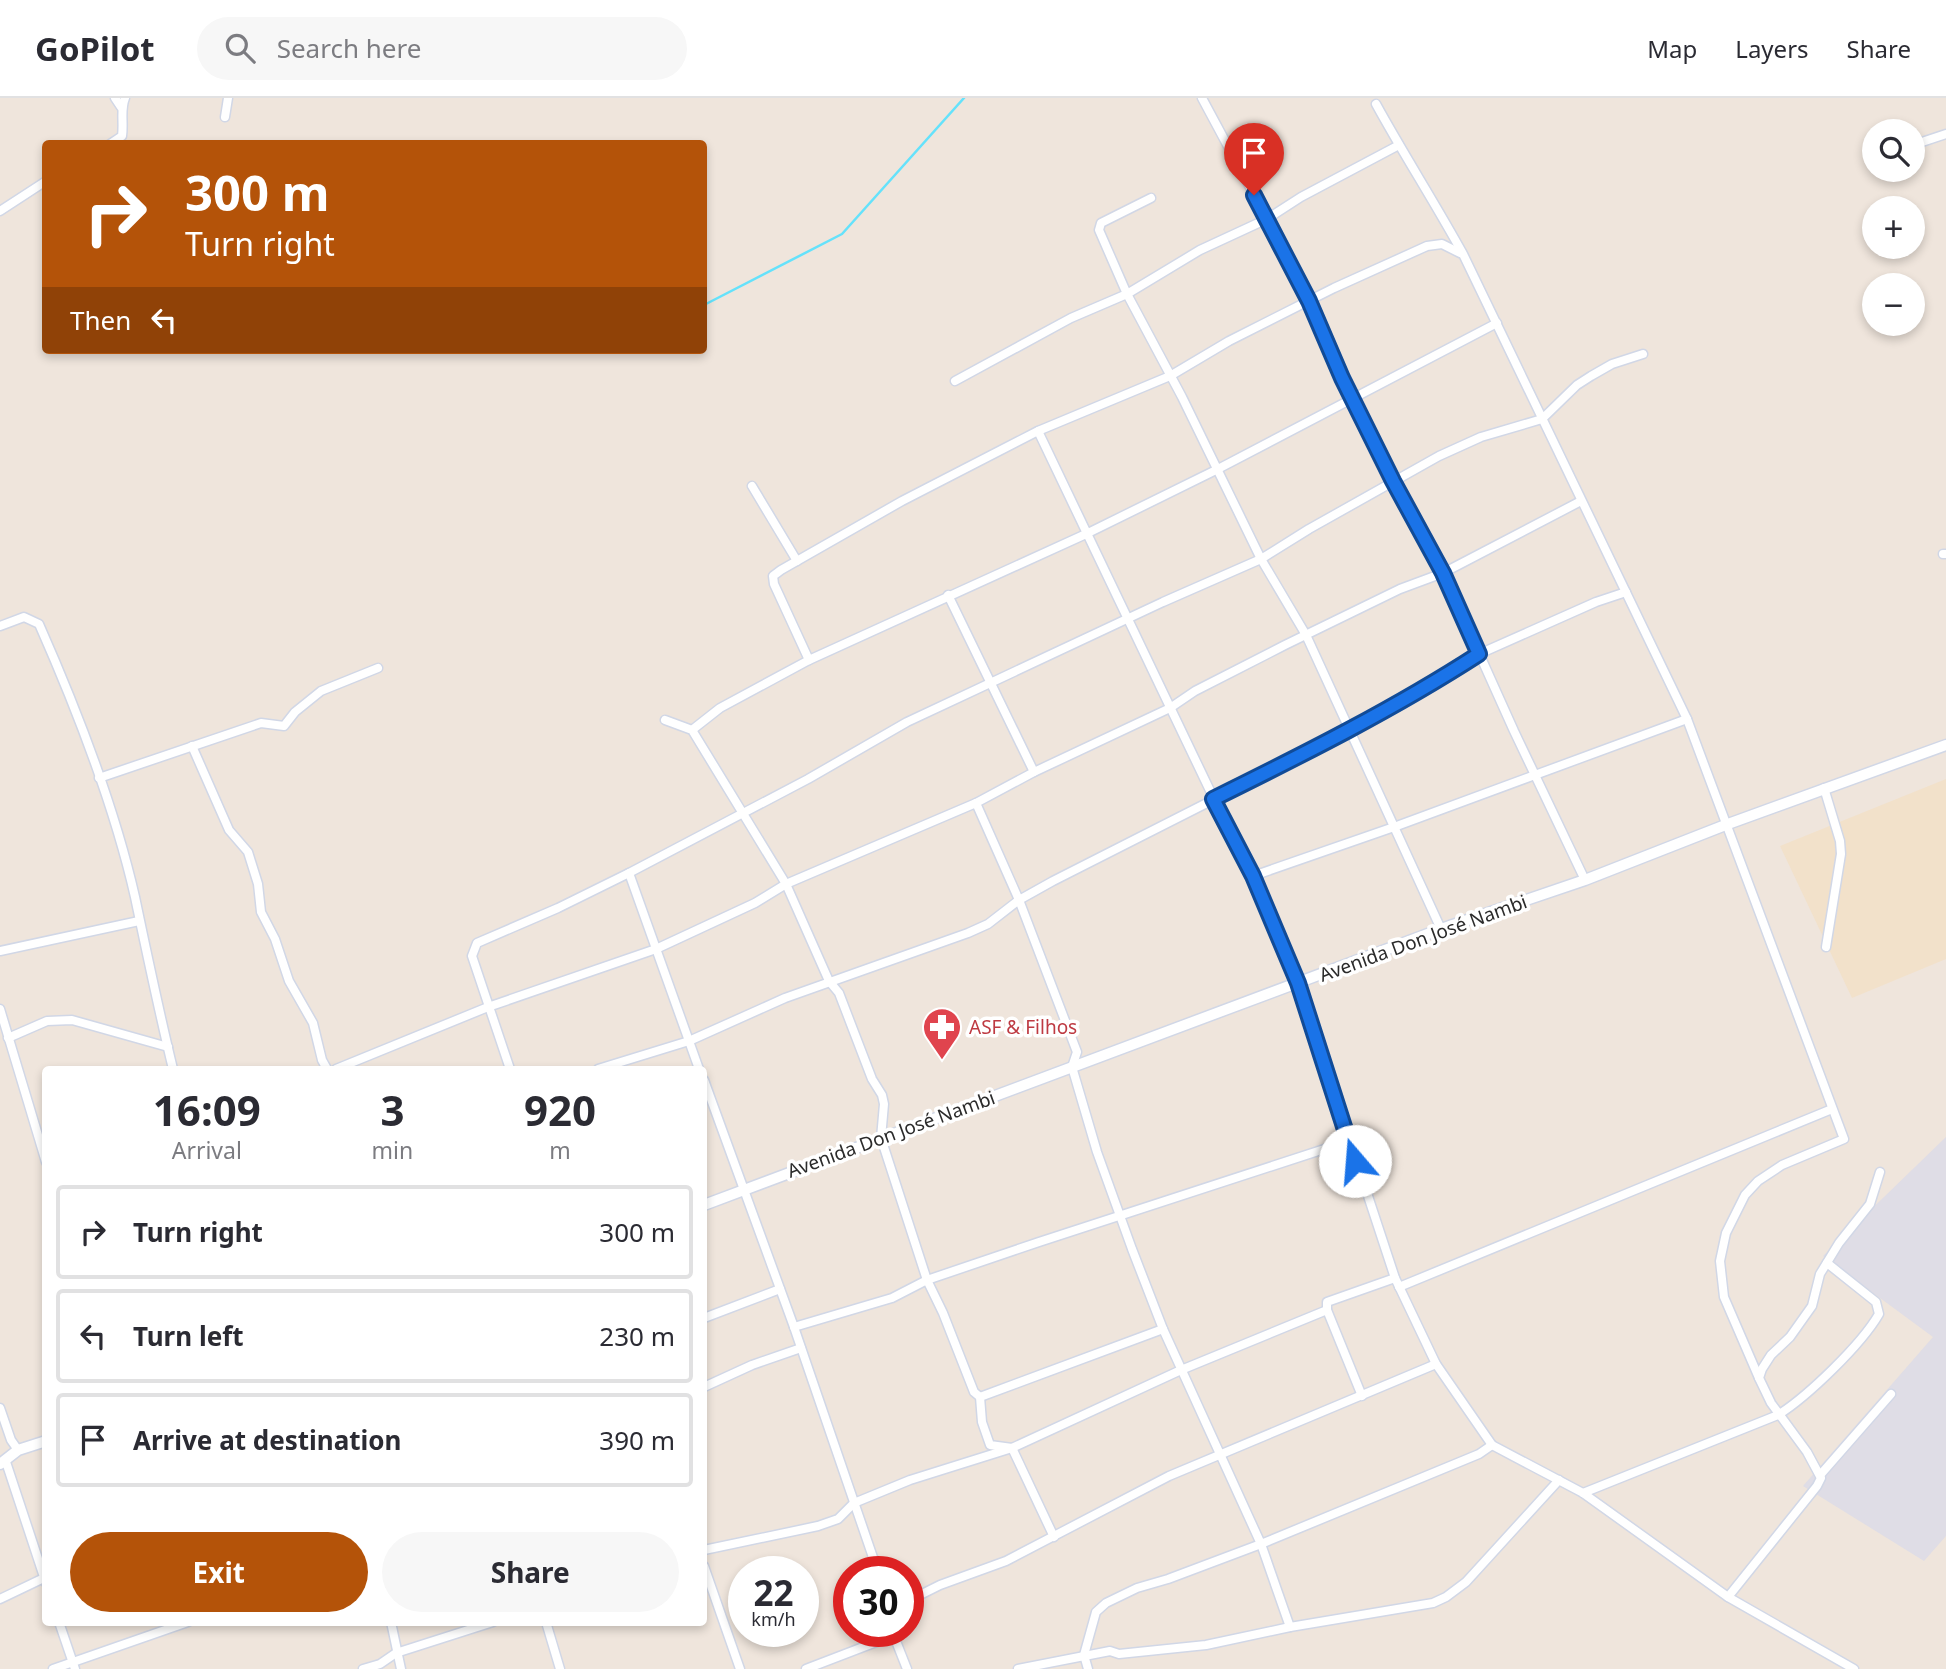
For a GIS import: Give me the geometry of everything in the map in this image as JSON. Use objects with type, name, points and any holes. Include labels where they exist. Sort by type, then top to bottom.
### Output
[{"type":"street","points":[[115,98],[121,107],[123,125],[122,136],[116,140]]},
{"type":"street","points":[[121,107],[125,98]]},
{"type":"street","points":[[225,117],[228,98]]},
{"type":"street","points":[[1202,98],[1309,301],[1393,481],[1443,573],[1585,880]]},
{"type":"street","points":[[1377,104],[1399,145],[1424,182],[1497,323],[1686,719],[1728,824],[1844,1139],[1782,1165],[1758,1181],[1745,1195],[1726,1233],[1720,1261],[1724,1297],[1759,1378],[1778,1415],[1821,1474]]},
{"type":"street","points":[[1925,141],[1946,134]]},
{"type":"street","points":[[955,380],[1070,318],[1127,293],[1200,250],[1267,219],[1301,197],[1399,145]]},
{"type":"street","points":[[0,211],[42,184]]},
{"type":"street","points":[[1151,198],[1101,223],[1100,230],[1127,293],[1182,397],[1261,559],[1306,635],[1441,929]]},
{"type":"street","points":[[809,660],[774,584],[774,576],[797,561],[902,501],[1038,431],[1170,376],[1229,341],[1427,246],[1443,244],[1462,254]]},
{"type":"street","points":[[692,730],[720,708],[809,660],[1086,534],[1216,470],[1497,323]]},
{"type":"street","points":[[509,1066],[472,956],[477,943],[629,873],[807,779],[907,722],[1261,559],[1439,456],[1481,437],[1542,419],[1591,376],[1612,364],[1643,354]]},
{"type":"street","points":[[1038,431],[1213,799],[1253,876],[1298,983],[1395,1278],[1436,1364],[1492,1445],[1583,1493],[1728,1597],[1854,1669]]},
{"type":"street","points":[[752,486],[797,561]]},
{"type":"street","points":[[343,1066],[488,1007],[656,949],[755,903],[786,884],[976,803],[1034,772],[1170,708],[1195,691],[1306,635],[1400,589],[1443,573],[1581,501]]},
{"type":"street","points":[[608,1066],[689,1041],[785,998],[988,924],[1020,900],[1349,731],[1479,654],[1596,602],[1626,592]]},
{"type":"street","points":[[948,595],[1034,772]]},
{"type":"street","points":[[0,626],[24,617],[39,624],[74,704],[131,883],[172,1066]]},
{"type":"street","points":[[99,778],[261,723],[284,726],[295,712],[321,691],[378,668]]},
{"type":"street","points":[[1253,876],[1535,776],[1686,719]]},
{"type":"street","points":[[665,720],[692,730],[786,884],[829,981],[839,993],[872,1079],[882,1095],[884,1104],[881,1138],[927,1280],[974,1392],[980,1397],[982,1422],[990,1445],[1012,1448]]},
{"type":"street","name":"Avenida Don José Nambi","points":[[707,1204],[1441,929],[1585,880],[1824,788],[1946,745]]},
{"type":"street","points":[[192,746],[229,830],[248,852],[258,884],[261,912],[275,939],[289,981],[313,1023],[325,1066]]},
{"type":"street","points":[[1824,788],[1840,841],[1841,854],[1826,947]]},
{"type":"street","points":[[976,803],[1020,900],[1077,1052],[1072,1067],[1097,1152],[1163,1329],[1261,1544],[1290,1627]]},
{"type":"street","points":[[629,873],[698,1066]]},
{"type":"street","points":[[0,951],[139,921]]},
{"type":"street","points":[[0,1009],[42,1149]]},
{"type":"street","points":[[8,1038],[47,1021],[72,1020],[168,1047]]},
{"type":"street","points":[[707,1088],[872,1556]]},
{"type":"street","points":[[1399,1287],[1832,1109]]},
{"type":"street","points":[[794,1328],[892,1298],[927,1280],[1349,1141]]},
{"type":"street","points":[[1759,1378],[1771,1355],[1790,1336],[1812,1306],[1820,1274],[1870,1205],[1880,1172]]},
{"type":"street","points":[[1583,1493],[1778,1415],[1797,1403],[1866,1334],[1879,1314],[1876,1302],[1827,1263]]},
{"type":"street","points":[[1362,1396],[1326,1310],[1326,1302],[1395,1278]]},
{"type":"street","points":[[707,1317],[780,1289]]},
{"type":"street","points":[[707,1549],[838,1520],[854,1503],[911,1480],[1012,1448],[1181,1370],[1326,1310]]},
{"type":"street","points":[[980,1397],[1163,1329]]},
{"type":"street","points":[[707,1386],[752,1365],[801,1348]]},
{"type":"street","points":[[924,1593],[1006,1561],[1170,1476],[1436,1364]]},
{"type":"street","points":[[1728,1597],[1817,1486],[1821,1474],[1891,1394]]},
{"type":"street","points":[[0,1408],[11,1440],[18,1450]]},
{"type":"street","points":[[42,1442],[18,1450],[3,1463],[42,1571]]},
{"type":"street","points":[[1087,1669],[1084,1655],[1096,1612],[1106,1603],[1131,1591],[1261,1544],[1479,1454],[1492,1445]]},
{"type":"street","points":[[1012,1448],[1054,1537]]},
{"type":"street","points":[[1018,1669],[1110,1651],[1118,1654],[1206,1645],[1290,1627],[1433,1603],[1466,1582],[1559,1480]]},
{"type":"street","points":[[707,1575],[740,1669]]},
{"type":"street","points":[[0,1599],[42,1580]]},
{"type":"street","points":[[61,1626],[74,1665]]},
{"type":"street","points":[[53,1669],[74,1665],[177,1626]]},
{"type":"street","points":[[392,1626],[401,1669]]},
{"type":"street","points":[[363,1669],[380,1664],[396,1653],[480,1626]]},
{"type":"street","points":[[547,1626],[560,1669]]},
{"type":"street","points":[[806,1669],[859,1647]]},
{"type":"street","points":[[898,1647],[907,1669]]},
{"type":"shaded area","points":[[1946,779],[1946,959],[1852,998],[1780,846]]},
{"type":"shaded area","points":[[1946,1137],[1946,1536],[1924,1561],[1803,1486],[1933,1337],[1823,1256]]},
{"type":"waterway","points":[[707,303],[842,234],[964,98]]},
{"type":"place","name":"ASF & Filhos","points":[[942,1061]]},
{"type":"route","points":[[1254,195],[1309,301],[1342,378],[1393,481],[1443,573],[1479,654],[1349,731],[1213,799],[1253,876],[1298,983],[1355,1161]]}]
